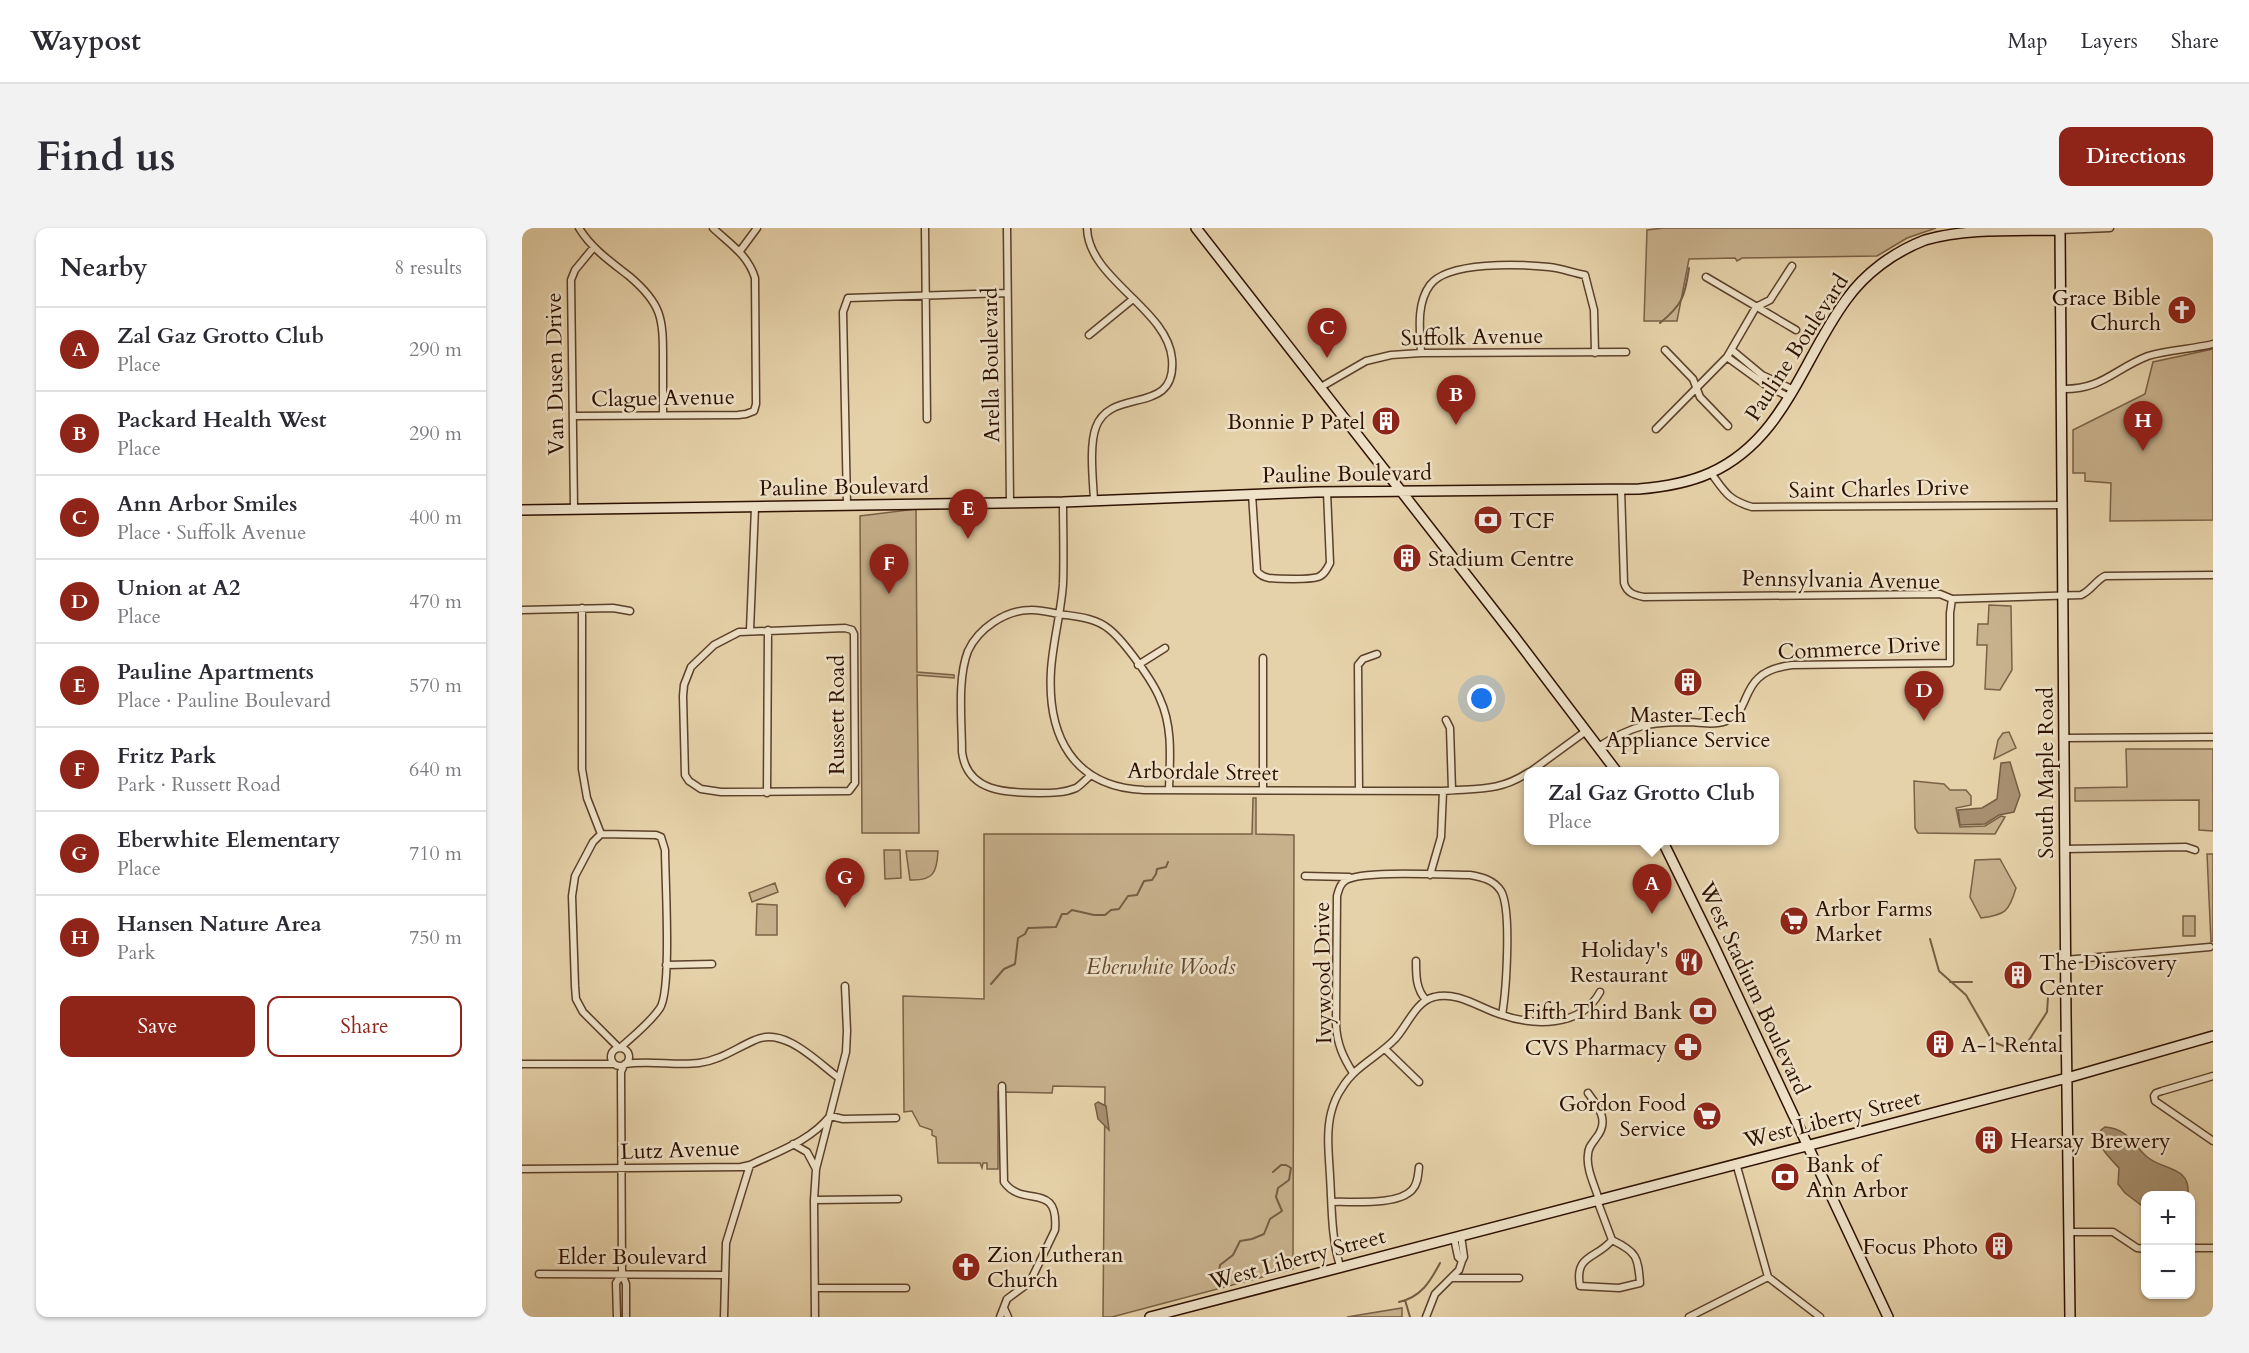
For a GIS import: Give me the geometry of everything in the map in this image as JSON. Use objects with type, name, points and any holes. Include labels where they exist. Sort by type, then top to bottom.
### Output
[{"type":"street","points":[[579,228],[594,247],[639,285],[650,297],[658,312],[663,330],[663,415]]},
{"type":"street","points":[[713,228],[740,251],[757,228]]},
{"type":"street","points":[[925,228],[927,419]]},
{"type":"street","name":"Arella Boulevard","points":[[1007,228],[1010,502]]},
{"type":"street","points":[[1087,228],[1089,248],[1165,337],[1172,359],[1172,376],[1165,390],[1107,411],[1095,428],[1094,500]]},
{"type":"street","points":[[1197,228],[1614,767]]},
{"type":"street","points":[[2060,229],[2110,228]]},
{"type":"street","name":"South Maple Road","points":[[2060,229],[2070,1317]]},
{"type":"street","name":"Pauline Boulevard","points":[[522,510],[1063,502],[1252,494],[1621,489],[1667,486],[1711,473],[1757,441],[1780,413],[1846,299],[1878,266],[1907,248],[1926,240],[1960,231],[2060,229]]},
{"type":"street","name":"Van Dusen Drive","points":[[574,509],[571,280],[575,270],[594,247]]},
{"type":"street","name":"Clague Avenue","points":[[573,416],[738,415],[754,411],[756,404],[755,278],[751,266],[740,251]]},
{"type":"street","points":[[1421,353],[1420,309],[1430,285],[1444,273],[1456,269],[1522,266],[1552,267],[1585,274],[1594,310],[1595,353]]},
{"type":"street","points":[[1656,429],[1727,357],[1756,307],[1770,300],[1792,266]]},
{"type":"street","points":[[1706,277],[1796,330]]},
{"type":"street","points":[[847,506],[843,312],[845,302],[852,296],[1007,292]]},
{"type":"street","points":[[1089,335],[1133,299]]},
{"type":"street","points":[[2062,389],[2090,387],[2151,356],[2213,344]]},
{"type":"street","points":[[1665,350],[1694,379],[1700,397],[1728,426]]},
{"type":"street","points":[[1732,350],[1762,375],[1791,394]]},
{"type":"street","name":"Suffolk Avenue","points":[[1321,387],[1366,362],[1391,355],[1626,352]]},
{"type":"street","points":[[1727,357],[1767,386],[1791,394]]},
{"type":"street","name":"Saint Charles Drive","points":[[1711,473],[1724,492],[1733,500],[1752,507],[2062,505]]},
{"type":"street","name":"Pennsylvania Avenue","points":[[1621,489],[1624,583],[1626,589],[1631,593],[1644,597],[1940,594],[1952,599],[2063,596],[2085,594],[2105,576],[2213,575]]},
{"type":"street","points":[[1252,494],[1257,571],[1261,576],[1268,578],[1313,577],[1327,570],[1330,563],[1328,492]]},
{"type":"street","name":"Arbordale Street","points":[[1063,502],[1063,584],[1051,670],[1052,705],[1062,743],[1074,760],[1090,776],[1114,787],[1144,790],[1443,791],[1492,788],[1512,783],[1524,776]]},
{"type":"street","points":[[750,630],[754,507]]},
{"type":"street","name":"Commerce Drive","points":[[1599,747],[1637,726],[1660,723],[1722,722],[1738,712],[1752,683],[1763,673],[1776,668],[1791,665],[1950,663],[1952,599]]},
{"type":"street","points":[[582,608],[582,769],[587,798],[601,834]]},
{"type":"street","points":[[522,610],[613,608],[630,611]]},
{"type":"street","points":[[1090,776],[1068,791],[1011,793],[979,783],[968,772],[964,763],[964,664],[969,649],[990,624],[1009,614],[1031,609],[1088,618],[1107,628],[1117,637],[1159,696],[1166,712],[1170,728],[1169,789]]},
{"type":"street","points":[[768,630],[767,793],[713,792],[701,789],[689,781],[685,775],[684,685],[691,667],[714,645],[739,632],[768,630]]},
{"type":"street","name":"Russett Road","points":[[767,793],[849,792],[855,783],[854,640],[852,630],[768,630]]},
{"type":"street","points":[[1138,666],[1165,648]]},
{"type":"street","points":[[1359,790],[1358,665],[1363,659],[1377,654]]},
{"type":"street","points":[[1263,658],[1263,789]]},
{"type":"street","points":[[1446,720],[1450,728],[1452,790]]},
{"type":"street","name":"Arbordale Street","points":[[1537,767],[1586,731]]},
{"type":"street","points":[[2064,738],[2213,737]]},
{"type":"street","points":[[1430,875],[1441,837],[1443,791]]},
{"type":"street","points":[[620,1059],[643,1026],[660,1008],[664,998],[665,850],[661,837],[656,836],[601,834],[593,842],[575,876],[572,896],[576,999],[584,1012],[611,1042],[620,1059],[622,1274],[626,1284],[626,1317]]},
{"type":"street","name":"West Stadium Boulevard","points":[[1664,845],[1888,1317]]},
{"type":"street","points":[[2064,849],[2186,848],[2195,850]]},
{"type":"street","name":"Ivywood Drive","points":[[1305,876],[1485,877],[1500,889],[1507,913],[1505,998],[1502,1016]]},
{"type":"street","name":"Ivywood Drive","points":[[1353,878],[1340,886],[1337,896],[1336,1025],[1342,1055],[1353,1073]]},
{"type":"street","points":[[2065,960],[2210,947]]},
{"type":"street","points":[[1416,962],[1418,986],[1426,1000]]},
{"type":"street","points":[[666,965],[712,964]]},
{"type":"street","points":[[815,1317],[816,1169],[846,1052],[848,1031],[845,986]]},
{"type":"street","points":[[1340,1266],[1332,1231],[1329,1135],[1331,1112],[1341,1089],[1353,1073],[1385,1049],[1426,1000],[1437,996],[1449,995],[1502,1016],[1521,1020],[1555,1022],[1574,1017],[1586,1010],[1600,992]]},
{"type":"street","name":"West Liberty Street","points":[[1150,1317],[2067,1078],[2213,1036]]},
{"type":"street","points":[[522,1064],[620,1059],[708,1061],[726,1056],[756,1039],[770,1037],[791,1043],[839,1078]]},
{"type":"street","points":[[1385,1049],[1419,1082]]},
{"type":"street","points":[[2213,1076],[2156,1093],[2154,1096],[2155,1101],[2213,1141]]},
{"type":"street","points":[[1000,1317],[1011,1296],[1030,1282],[1055,1230],[1054,1208],[1049,1201],[1012,1190],[1004,1182],[1002,1086]]},
{"type":"street","points":[[1588,1093],[1603,1118],[1603,1126],[1590,1145],[1588,1154],[1598,1200],[1612,1240],[1634,1253],[1638,1263],[1640,1283],[1619,1288],[1580,1286],[1578,1274],[1581,1265],[1612,1240]]},
{"type":"street","points":[[830,1116],[843,1119],[896,1118]]},
{"type":"street","name":"Lutz Avenue","points":[[522,1168],[729,1168],[750,1165],[820,1129],[830,1116]]},
{"type":"street","points":[[793,1144],[807,1152],[816,1169]]},
{"type":"street","points":[[1736,1163],[1767,1277],[1820,1317]]},
{"type":"street","points":[[724,1317],[726,1243],[750,1165]]},
{"type":"street","points":[[1332,1202],[1377,1201],[1407,1194],[1418,1180],[1419,1167]]},
{"type":"street","points":[[814,1200],[898,1199]]},
{"type":"street","points":[[2069,1232],[2113,1232],[2141,1248]]},
{"type":"street","points":[[1426,1317],[1435,1294],[1459,1270],[1462,1261],[1458,1257],[1458,1237]]},
{"type":"street","points":[[2195,1248],[2213,1248]]},
{"type":"street","name":"Elder Boulevard","points":[[539,1274],[724,1275]]},
{"type":"street","points":[[617,1317],[616,1283],[622,1274]]},
{"type":"street","points":[[1689,1317],[1767,1277]]},
{"type":"street","points":[[1452,1278],[1519,1278]]},
{"type":"street","points":[[815,1288],[906,1288]]},
{"type":"street","points":[[1004,1308],[1008,1317]]},
{"type":"green space","points":[[1663,228],[1936,228],[1907,238],[1877,256],[1742,258],[1737,261],[1735,258],[1689,259],[1677,321],[1644,321],[1647,230]]},
{"type":"green space","points":[[2213,349],[2213,520],[2110,521],[2111,483],[2085,481],[2085,473],[2073,473],[2073,430],[2145,394],[2153,362]]},
{"type":"green space","points":[[916,509],[917,672],[954,675],[954,678],[917,675],[919,833],[862,833],[860,516]]},
{"type":"green space","points":[[1989,605],[2011,606],[2012,670],[2000,690],[1985,689],[1987,645],[1977,645],[1978,624],[1988,624]]},
{"type":"green space","points":[[2009,732],[2016,748],[1994,759],[1998,740],[2003,733]]},
{"type":"green space","points":[[2126,749],[2213,749],[2213,831],[2199,830],[2199,800],[2075,801],[2075,788],[2127,787]]},
{"type":"green space","points":[[1914,781],[1944,784],[1950,790],[1966,790],[1971,796],[1971,805],[1956,808],[1960,827],[1985,826],[2001,816],[2005,817],[1995,834],[1918,833],[1915,828]]},
{"type":"green space","name":"Eberwhite Woods","points":[[1253,798],[1256,798],[1256,834],[1294,835],[1293,1269],[1112,1317],[1103,1317],[1105,1087],[1053,1086],[1052,1093],[998,1092],[998,1169],[987,1169],[987,1163],[983,1163],[982,1168],[980,1163],[938,1163],[936,1137],[932,1135],[932,1130],[920,1126],[912,1111],[904,1112],[903,996],[984,999],[984,834],[1252,834]]},
{"type":"green space","points":[[884,850],[900,850],[901,878],[885,879]]},
{"type":"green space","points":[[906,851],[938,851],[935,870],[929,877],[910,880]]},
{"type":"green space","points":[[2207,854],[2213,854],[2213,941],[2211,942]]},
{"type":"green space","points":[[2000,859],[2016,888],[2005,911],[1981,918],[1970,897],[1975,860]]},
{"type":"green space","points":[[775,883],[778,892],[752,902],[749,893]]},
{"type":"green space","points":[[757,904],[777,905],[777,935],[756,935]]},
{"type":"green space","points":[[2183,916],[2195,916],[2195,936],[2183,936]]},
{"type":"green space","points":[[1402,1308],[1402,1317],[1347,1317]]},
{"type":"shaded area","points":[[2010,762],[2020,795],[2014,812],[1999,815],[1985,824],[1960,825],[1958,810],[1982,808],[1997,799],[2001,763]]},
{"type":"shaded area","points":[[1098,1102],[1106,1106],[1109,1130],[1098,1119],[1095,1104]]},
{"type":"shaded area","points":[[2105,1127],[2113,1128],[2129,1137],[2153,1161],[2180,1173],[2185,1178],[2188,1191],[2141,1191],[2141,1205],[2125,1193],[2118,1184],[2119,1168],[2104,1150],[2097,1137]]},
{"type":"waterway","points":[[1660,323],[1681,300],[1689,268]]},
{"type":"waterway","points":[[991,984],[1004,969],[1015,964],[1018,938],[1025,934],[1028,928],[1056,927],[1062,914],[1067,914],[1072,910],[1105,915],[1111,910],[1119,909],[1128,896],[1137,895],[1144,881],[1152,880],[1157,869],[1166,867],[1168,862]]},
{"type":"waterway","points":[[1930,939],[1939,971],[1966,995],[1993,1042],[2009,1048],[2024,1048],[2047,1012],[2048,997]]},
{"type":"waterway","points":[[1950,982],[1972,982]]},
{"type":"waterway","points":[[1221,1276],[1220,1265],[1233,1255],[1240,1241],[1264,1234],[1270,1219],[1282,1211],[1276,1197],[1278,1188],[1289,1180],[1291,1168],[1281,1165],[1273,1172]]},
{"type":"waterway","points":[[1399,1302],[1407,1300],[1424,1288],[1440,1263]]},
{"type":"waterway","points":[[1405,1300],[1410,1317]]},
{"type":"place","name":"Grace Bible Church","points":[[2182,310]]},
{"type":"place","name":"Ann Arbor Smiles","points":[[1327,358]]},
{"type":"place","name":"Bonnie P Patel","points":[[1386,421]]},
{"type":"place","name":"Packard Health West","points":[[1456,425]]},
{"type":"place","name":"Hansen Nature Area","points":[[2143,451]]},
{"type":"place","name":"TCF","points":[[1488,520]]},
{"type":"place","name":"Pauline Apartments","points":[[968,539]]},
{"type":"place","name":"Stadium Centre","points":[[1407,558]]},
{"type":"place","name":"Fritz Park","points":[[889,594]]},
{"type":"place","name":"Master Tech Appliance Service","points":[[1688,682]]},
{"type":"place","name":"Union at A2","points":[[1924,721]]},
{"type":"place","name":"Eberwhite Elementary","points":[[845,908]]},
{"type":"place","name":"Zal Gaz Grotto Club","points":[[1652,914]]},
{"type":"place","name":"Arbor Farms Market","points":[[1794,921]]},
{"type":"place","name":"Holiday's Restaurant","points":[[1689,962]]},
{"type":"place","name":"The Discovery Center","points":[[2018,975]]},
{"type":"place","name":"Fifth Third Bank","points":[[1703,1011]]},
{"type":"place","name":"A-1 Rental","points":[[1940,1044]]},
{"type":"place","name":"CVS Pharmacy","points":[[1688,1047]]},
{"type":"place","name":"Gordon Food Service","points":[[1707,1116]]},
{"type":"place","name":"Hearsay Brewery","points":[[1989,1140]]},
{"type":"place","name":"Bank of Ann Arbor","points":[[1785,1177]]},
{"type":"place","name":"Focus Photo","points":[[1999,1246]]},
{"type":"place","name":"Zion Lutheran Church","points":[[966,1267]]}]
